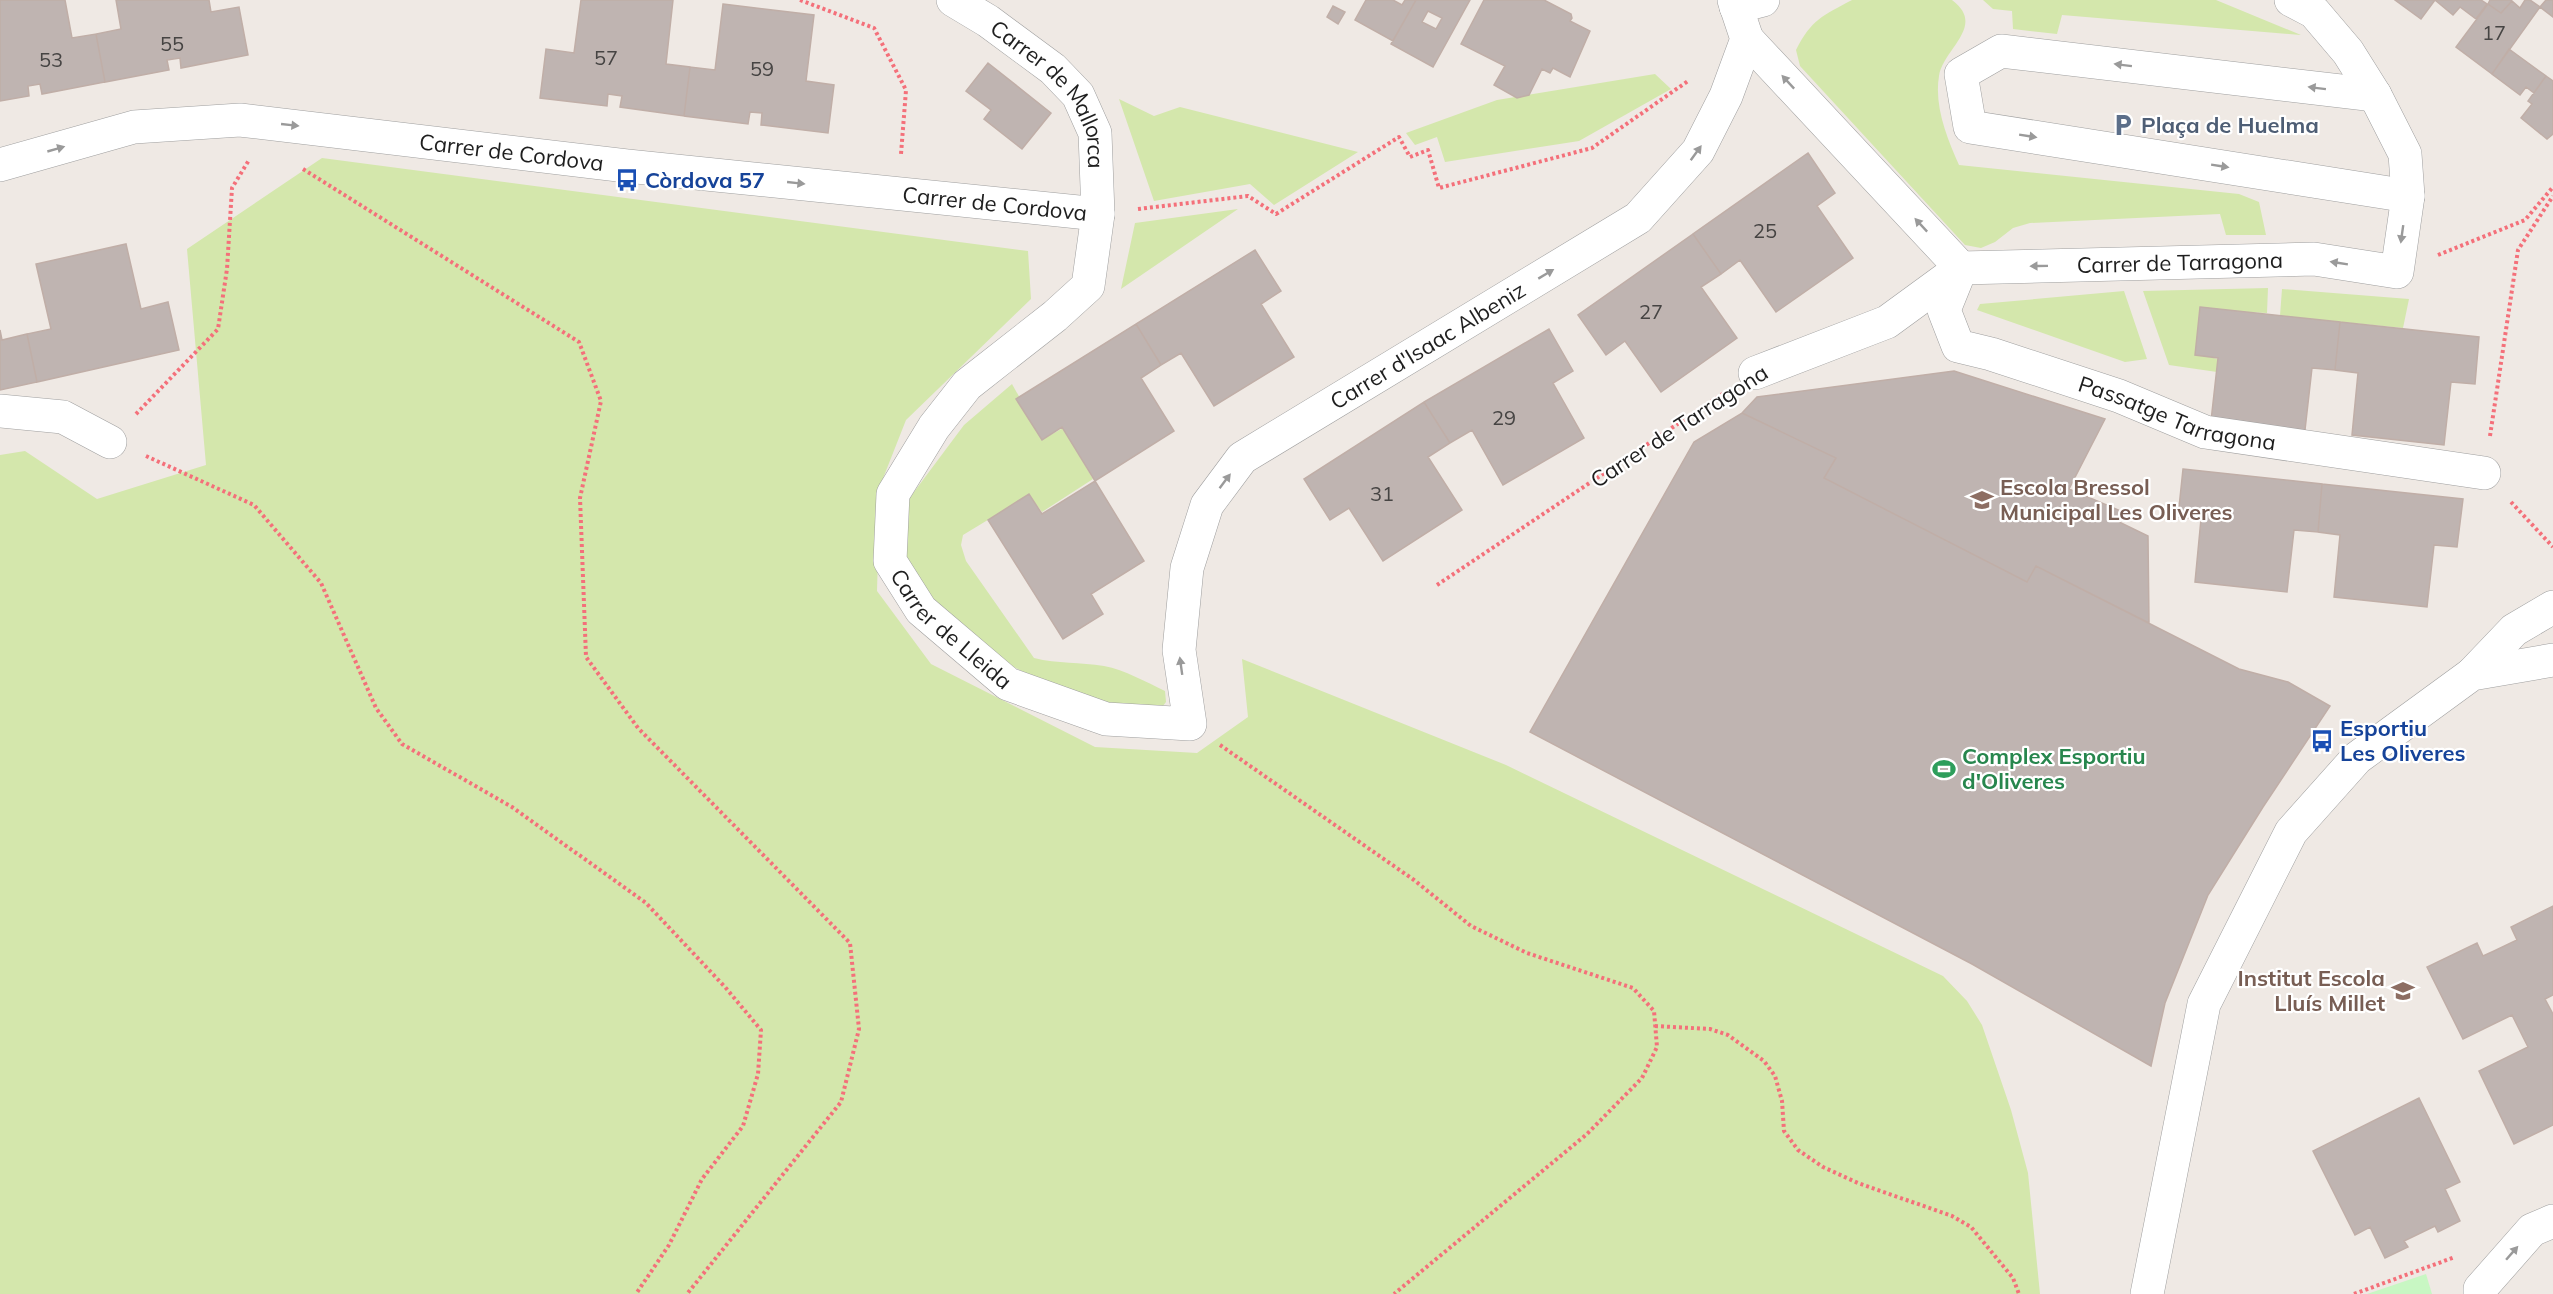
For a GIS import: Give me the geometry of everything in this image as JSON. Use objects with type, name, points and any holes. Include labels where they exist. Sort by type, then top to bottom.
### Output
[{"type":"street","name":"Carrer de Mallorca","points":[[953,0],[988,21],[1053,69],[1078,95],[1095,133],[1098,214]]},
{"type":"street","points":[[2291,0],[2314,12],[2348,52],[2375,94],[2405,154],[2408,196],[2397,272]]},
{"type":"street","points":[[1744,2],[1747,39],[1961,268]]},
{"type":"street","name":"Carrer d'Isaac Albeniz","points":[[1190,724],[1179,650],[1187,568],[1207,505],[1242,458],[1638,218],[1698,151],[1726,96],[1747,39]]},
{"type":"street","points":[[2375,94],[2001,51],[1961,74],[1970,126],[2408,196]]},
{"type":"street","name":"Carrer de Cordova","points":[[0,165],[134,127],[250,132],[627,166],[1098,214]]},
{"type":"street","name":"Carrer de Lleida","points":[[1098,214],[1088,286],[1055,316],[967,385],[934,428],[893,494],[890,561],[921,610],[1008,684],[1106,719],[1190,724]]},
{"type":"street","name":"Carrer de Tarragona","points":[[1755,373],[1887,322],[1961,268],[2314,259],[2397,272]]},
{"type":"street","name":"Passatge Tarragona","points":[[1961,268],[1944,310],[1958,346],[1991,354],[2119,396],[2205,432],[2484,473]]},
{"type":"street","points":[[0,411],[63,417],[110,442]]},
{"type":"street","points":[[2147,1294],[2204,1004],[2291,832],[2357,758],[2472,674],[2514,630],[2553,607]]},
{"type":"street","points":[[2472,674],[2553,660]]},
{"type":"street","points":[[2480,1294],[2480,1289],[2532,1230],[2553,1221]]},
{"type":"path","points":[[800,0],[874,28],[906,90],[898,194]]},
{"type":"path","points":[[1098,214],[1248,196],[1275,214],[1399,137],[1410,156],[1428,150],[1439,188],[1592,148],[1689,80]]},
{"type":"path","points":[[636,1294],[669,1245],[702,1179],[742,1126],[758,1074],[760,1030],[725,987],[646,903],[512,807],[402,744],[376,708],[321,583],[254,505],[171,466],[110,442],[218,329],[227,269],[232,188],[250,132],[579,342],[601,401],[580,498],[586,657],[638,728],[850,943],[859,1029],[841,1102],[687,1294]]},
{"type":"path","points":[[2397,272],[2525,220],[2553,187]]},
{"type":"path","points":[[2553,196],[2518,250],[2484,473],[2553,548]]},
{"type":"path","name":"Carrer de Tarragona","points":[[1437,585],[1755,373]]},
{"type":"path","points":[[1190,724],[1414,880],[1471,926],[1527,953],[1633,988],[1654,1011],[1657,1047],[1642,1078],[1595,1126],[1457,1244],[1394,1294]]},
{"type":"path","points":[[1655,1026],[1710,1029],[1728,1035],[1764,1061],[1775,1076],[1782,1101],[1784,1131],[1798,1150],[1823,1167],[1858,1183],[1952,1216],[1971,1227],[2013,1278],[2019,1294]]},
{"type":"path","points":[[2354,1294],[2457,1257]]},
{"type":"green space","points":[[1852,0],[1952,0],[1962,10],[1965,19],[1964,28],[1942,66],[1938,87],[1943,122],[1959,165],[2239,194],[2259,202],[2266,235],[2226,235],[2220,214],[2030,223],[2013,228],[1995,242],[1981,248],[1965,245],[1800,66],[1796,50],[1807,31],[1819,19]]},
{"type":"green space","points":[[1983,0],[2216,0],[2301,35],[2062,15],[2057,34],[2013,29],[2012,11],[1993,9]]},
{"type":"green space","points":[[1655,74],[1671,89],[1579,141],[1445,162],[1437,137],[1415,145],[1406,133],[1497,100]]},
{"type":"green space","points":[[1119,99],[1154,116],[1180,107],[1358,152],[1274,205],[1250,184],[1154,201]]},
{"type":"green space","points":[[322,158],[1028,251],[1031,299],[906,420],[880,486],[877,591],[931,664],[1095,747],[1197,753],[1248,717],[1242,659],[1506,765],[1943,976],[1967,1001],[1982,1025],[2011,1110],[2028,1173],[2040,1294],[0,1294],[0,455],[25,451],[97,499],[206,465],[187,249]]},
{"type":"green space","points":[[1238,209],[1121,289],[1135,223]]},
{"type":"green space","points":[[2268,288],[2267,313],[2203,310],[2198,353],[2220,360],[2217,372],[2169,365],[2143,291]]},
{"type":"green space","points":[[2282,289],[2409,299],[2403,328],[2280,316]]},
{"type":"green space","points":[[2124,291],[2147,359],[2125,362],[1977,310],[1980,304]]},
{"type":"green space","points":[[1012,384],[1043,439],[1063,428],[1093,479],[1042,512],[1029,495],[963,535],[961,545],[966,561],[1034,658],[1104,666],[1128,673],[1165,691],[1166,702],[1159,711],[1067,696],[1014,667],[973,638],[922,591],[905,558],[908,500],[964,425]]},
{"type":"green space","points":[[2426,1274],[2432,1294],[2367,1294]]},
{"type":"building","points":[[0,0],[65,0],[72,38],[96,34],[105,82],[42,94],[40,84],[28,86],[29,96],[0,101]]},
{"type":"building","points":[[116,0],[209,0],[211,12],[239,7],[248,55],[181,68],[180,58],[167,60],[169,70],[105,82],[96,34],[121,29]]},
{"type":"building","points":[[581,0],[673,0],[666,64],[690,67],[684,116],[620,107],[622,96],[608,94],[607,106],[540,98],[546,49],[574,53]]},
{"type":"building","points":[[1366,0],[1393,0],[1402,5],[1405,0],[1416,0],[1393,41],[1355,20]]},
{"type":"building","points":[[1416,0],[1470,0],[1433,67],[1391,44]],"holes":[[[1428,11],[1442,18],[1436,29],[1422,22]]]},
{"type":"building","points":[[1484,0],[1544,0],[1571,14],[1570,21],[1590,31],[1570,77],[1553,68],[1550,73],[1542,69],[1529,95],[1517,98],[1494,85],[1505,66],[1461,44]]},
{"type":"building","points":[[2395,0],[2435,0],[2421,19]]},
{"type":"building","points":[[2435,0],[2481,0],[2487,4],[2476,19],[2460,7],[2453,15]]},
{"type":"building","points":[[2490,0],[2512,1],[2501,13],[2488,4]]},
{"type":"building","points":[[2525,0],[2530,0],[2540,7],[2492,74],[2456,47],[2488,4],[2501,13],[2512,1],[2520,8]]},
{"type":"building","points":[[2546,0],[2553,0],[2553,17],[2540,7]]},
{"type":"building","points":[[723,4],[814,15],[806,81],[834,85],[828,133],[761,125],[762,113],[750,112],[748,124],[684,116],[690,67],[715,70]]},
{"type":"building","points":[[1333,6],[1345,12],[1338,24],[1327,17]]},
{"type":"building","points":[[2509,49],[2546,76],[2534,93],[2526,87],[2520,95],[2492,74]]},
{"type":"building","points":[[988,63],[1051,113],[1022,149],[984,119],[991,110],[966,91]]},
{"type":"building","points":[[2546,76],[2553,81],[2553,134],[2547,139],[2521,118],[2532,104],[2528,101]]},
{"type":"building","points":[[1808,153],[1835,193],[1817,206],[1853,258],[1776,312],[1740,260],[1721,274],[1693,234]]},
{"type":"building","points":[[1693,234],[1721,274],[1701,287],[1737,338],[1661,392],[1625,341],[1606,355],[1578,315]]},
{"type":"building","points":[[126,244],[141,309],[168,302],[179,350],[37,382],[27,334],[51,329],[36,264]]},
{"type":"building","points":[[1255,250],[1281,291],[1261,304],[1294,357],[1214,406],[1181,353],[1161,365],[1136,324]]},
{"type":"building","points":[[2200,307],[2340,322],[2335,370],[2312,368],[2305,430],[2211,421],[2218,358],[2195,355]]},
{"type":"building","points":[[2340,322],[2479,337],[2475,384],[2451,382],[2444,445],[2352,435],[2358,373],[2335,370]]},
{"type":"building","points":[[1136,324],[1161,365],[1141,378],[1174,431],[1095,481],[1062,427],[1042,440],[1016,399]]},
{"type":"building","points":[[1549,329],[1573,371],[1553,383],[1584,438],[1503,485],[1472,430],[1450,443],[1424,402]]},
{"type":"building","points":[[0,330],[2,340],[27,334],[37,382],[0,390]]},
{"type":"building","name":"Escola Bressol Municipal Les Oliveres","points":[[1954,371],[2105,419],[2069,489],[2123,512],[2117,521],[2148,536],[2149,623],[2036,566],[2027,582],[1824,478],[1836,458],[1742,413],[1757,397]]},
{"type":"building","points":[[1424,402],[1450,443],[1428,457],[1462,510],[1383,561],[1349,508],[1330,520],[1304,479]]},
{"type":"building","name":"Complex Esportiu d'Oliveres","points":[[1742,413],[1836,458],[1824,478],[2027,582],[2036,566],[2239,669],[2288,682],[2330,706],[2208,895],[2165,1003],[2151,1066],[1972,964],[1530,732],[1694,442]]},
{"type":"building","points":[[2183,469],[2322,484],[2318,532],[2294,530],[2287,592],[2195,582],[2201,519],[2178,517]]},
{"type":"building","points":[[1095,481],[1144,561],[1091,594],[1103,614],[1063,639],[988,520],[1029,494],[1042,514]]},
{"type":"building","points":[[2322,484],[2463,499],[2457,547],[2434,545],[2427,607],[2334,597],[2340,535],[2318,532]]},
{"type":"building","points":[[2553,906],[2553,995],[2545,999],[2553,1014],[2553,1125],[2514,1144],[2479,1071],[2528,1047],[2512,1015],[2463,1039],[2427,967],[2477,943],[2483,956],[2517,940],[2511,927]]},
{"type":"building","points":[[2419,1098],[2460,1182],[2445,1189],[2460,1221],[2438,1232],[2435,1226],[2404,1241],[2408,1247],[2385,1258],[2370,1227],[2355,1235],[2313,1151]]},
{"type":"place","name":"Plaça de Huelma","points":[[2123,125]]},
{"type":"place","name":"Còrdova 57","points":[[627,180]]},
{"type":"place","name":"Escola Bressol Municipal Les Oliveres","points":[[1982,500]]},
{"type":"place","name":"Esportiu Les Oliveres","points":[[2322,741]]},
{"type":"place","name":"Complex Esportiu d'Oliveres","points":[[1944,769]]},
{"type":"place","name":"Institut Escola Lluís Millet","points":[[2403,991]]}]
